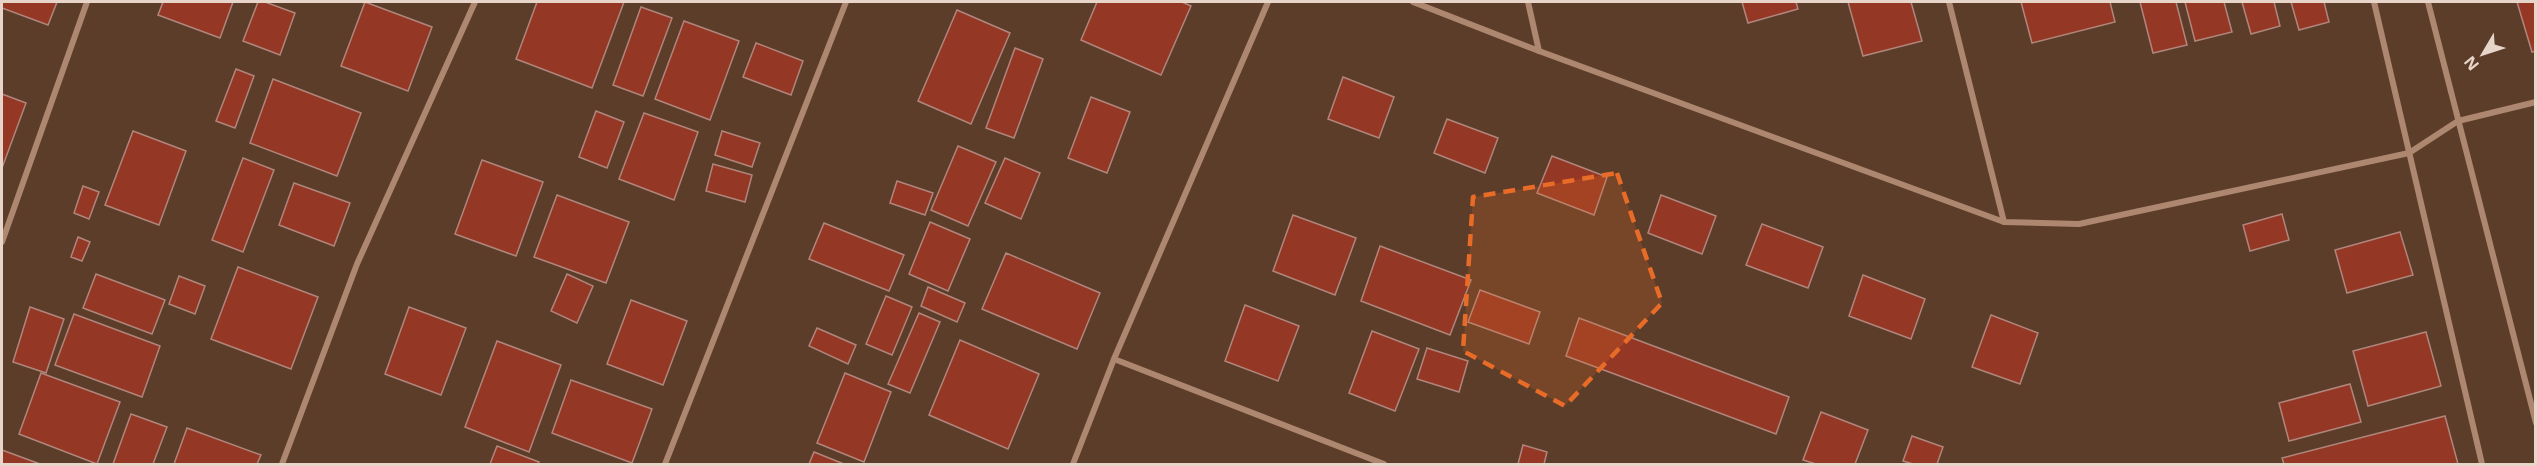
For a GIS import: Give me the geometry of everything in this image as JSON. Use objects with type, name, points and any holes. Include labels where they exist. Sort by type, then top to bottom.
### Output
[{"type":"street","points":[[2,242],[87,2]]},
{"type":"street","points":[[282,465],[357,264],[475,2]]},
{"type":"street","points":[[665,465],[846,2]]},
{"type":"street","points":[[1072,465],[1114,359],[1268,2]]},
{"type":"street","points":[[1413,2],[1539,51],[2004,222],[2079,224],[2409,153],[2458,121],[2535,102]]},
{"type":"street","points":[[1528,2],[1539,51]]},
{"type":"street","points":[[1949,2],[2004,222]]},
{"type":"street","points":[[2374,2],[2482,465]]},
{"type":"street","points":[[2428,2],[2535,423]]},
{"type":"street","points":[[1114,359],[1384,465]]},
{"type":"highlighted area","points":[[1617,173],[1662,303],[1565,406],[1463,351],[1473,197]]},
{"type":"building","points":[[2,2],[57,2],[48,25],[2,8]]},
{"type":"building","points":[[163,2],[233,2],[220,38],[158,15]]},
{"type":"building","points":[[258,2],[265,2],[295,13],[280,55],[243,41]]},
{"type":"building","points":[[365,2],[432,27],[408,91],[341,66]]},
{"type":"building","points":[[537,2],[624,2],[592,88],[516,59]]},
{"type":"building","points":[[1097,2],[1182,2],[1191,6],[1161,75],[1081,40]]},
{"type":"building","points":[[1742,2],[1796,2],[1798,9],[1748,23]]},
{"type":"building","points":[[1848,2],[1911,2],[1922,41],[1863,56]]},
{"type":"building","points":[[2021,2],[2110,2],[2115,22],[2032,43]]},
{"type":"building","points":[[2140,2],[2176,2],[2187,45],[2153,53]]},
{"type":"building","points":[[2185,2],[2224,2],[2232,32],[2195,41]]},
{"type":"building","points":[[2242,2],[2274,2],[2280,26],[2251,34]]},
{"type":"building","points":[[2291,2],[2324,2],[2329,22],[2299,30]]},
{"type":"building","points":[[2517,2],[2536,2],[2536,51],[2532,52]]},
{"type":"building","points":[[641,7],[672,18],[643,96],[613,85]]},
{"type":"building","points":[[957,10],[1010,33],[971,124],[918,101]]},
{"type":"building","points":[[684,21],[739,41],[710,120],[655,99]]},
{"type":"building","points":[[756,43],[803,61],[791,95],[743,77]]},
{"type":"building","points":[[1015,48],[1043,59],[1014,138],[986,128]]},
{"type":"building","points":[[236,69],[254,76],[235,128],[216,121]]},
{"type":"building","points":[[1343,77],[1394,97],[1379,138],[1328,119]]},
{"type":"building","points":[[273,79],[361,113],[337,176],[250,143]]},
{"type":"building","points":[[2,94],[26,103],[2,168]]},
{"type":"building","points":[[1091,97],[1130,112],[1107,173],[1068,158]]},
{"type":"building","points":[[596,111],[624,122],[607,168],[579,157]]},
{"type":"building","points":[[644,113],[698,132],[674,200],[619,179]]},
{"type":"building","points":[[1447,119],[1498,138],[1485,173],[1434,153]]},
{"type":"building","points":[[133,131],[186,151],[159,225],[105,205]]},
{"type":"building","points":[[722,131],[760,143],[752,167],[715,155]]},
{"type":"building","points":[[958,146],[996,162],[968,226],[931,210]]},
{"type":"building","points":[[1552,156],[1607,177],[1594,215],[1537,193]]},
{"type":"building","points":[[243,158],[274,170],[243,252],[212,240]]},
{"type":"building","points":[[1005,158],[1040,173],[1021,219],[985,203]]},
{"type":"building","points":[[482,160],[543,182],[516,256],[455,234]]},
{"type":"building","points":[[713,164],[752,175],[745,202],[706,191]]},
{"type":"building","points":[[897,181],[933,193],[925,215],[890,203]]},
{"type":"building","points":[[294,183],[350,203],[334,246],[279,225]]},
{"type":"building","points":[[83,186],[99,192],[89,219],[74,213]]},
{"type":"building","points":[[557,195],[629,222],[606,283],[534,257]]},
{"type":"building","points":[[1661,195],[1716,216],[1702,254],[1648,233]]},
{"type":"building","points":[[2282,214],[2289,240],[2250,251],[2243,225]]},
{"type":"building","points":[[1293,215],[1356,238],[1335,295],[1273,271]]},
{"type":"building","points":[[930,222],[970,239],[948,291],[909,274]]},
{"type":"building","points":[[824,223],[904,255],[889,291],[809,259]]},
{"type":"building","points":[[1762,224],[1823,247],[1808,288],[1746,265]]},
{"type":"building","points":[[2400,232],[2413,275],[2347,293],[2335,250]]},
{"type":"building","points":[[78,237],[90,242],[82,261],[71,257]]},
{"type":"building","points":[[1380,246],[1471,280],[1450,335],[1361,301]]},
{"type":"building","points":[[1006,253],[1100,293],[1077,349],[982,309]]},
{"type":"building","points":[[238,267],[318,297],[291,369],[211,339]]},
{"type":"building","points":[[96,274],[165,300],[152,334],[83,308]]},
{"type":"building","points":[[567,274],[593,286],[577,323],[551,311]]},
{"type":"building","points":[[1863,275],[1925,299],[1911,339],[1849,316]]},
{"type":"building","points":[[179,276],[205,286],[195,314],[169,304]]},
{"type":"building","points":[[928,287],[965,303],[957,322],[921,306]]},
{"type":"building","points":[[1480,290],[1540,312],[1529,344],[1468,322]]},
{"type":"building","points":[[886,296],[912,307],[892,355],[866,344]]},
{"type":"building","points":[[631,300],[687,321],[663,385],[607,364]]},
{"type":"building","points":[[1245,305],[1299,326],[1278,381],[1225,361]]},
{"type":"building","points":[[30,307],[64,319],[46,373],[13,362]]},
{"type":"building","points":[[409,307],[466,328],[441,395],[385,374]]},
{"type":"building","points":[[919,313],[940,322],[910,393],[888,384]]},
{"type":"building","points":[[74,314],[160,346],[142,397],[55,365]]},
{"type":"building","points":[[1991,315],[2038,333],[2020,384],[1972,367]]},
{"type":"building","points":[[1579,318],[1789,397],[1776,434],[1566,356]]},
{"type":"building","points":[[817,328],[856,345],[848,364],[809,346]]},
{"type":"building","points":[[1372,331],[1419,349],[1395,411],[1349,393]]},
{"type":"building","points":[[2426,332],[2441,386],[2368,406],[2353,351]]},
{"type":"building","points":[[960,340],[1039,374],[1008,449],[929,415]]},
{"type":"building","points":[[497,341],[561,365],[529,452],[465,427]]},
{"type":"building","points":[[1427,348],[1468,361],[1459,392],[1417,379]]},
{"type":"building","points":[[41,373],[120,402],[97,464],[19,434]]},
{"type":"building","points":[[845,373],[891,392],[864,462],[817,443]]},
{"type":"building","points":[[571,380],[652,409],[632,463],[552,433]]},
{"type":"building","points":[[2350,384],[2361,422],[2289,441],[2279,403]]},
{"type":"building","points":[[1821,412],[1868,430],[1855,464],[1816,464],[1803,460]]},
{"type":"building","points":[[131,414],[167,427],[153,464],[113,464]]},
{"type":"building","points":[[2445,416],[2458,464],[2284,464],[2282,458]]},
{"type":"building","points":[[187,428],[261,455],[257,464],[174,464]]},
{"type":"building","points":[[1912,436],[1943,447],[1937,464],[1913,464],[1903,461]]},
{"type":"building","points":[[1523,445],[1547,452],[1544,464],[1518,464]]},
{"type":"building","points":[[497,446],[539,462],[538,464],[490,464]]},
{"type":"building","points":[[2,450],[40,464],[2,464]]},
{"type":"building","points":[[814,452],[844,464],[809,464]]}]
